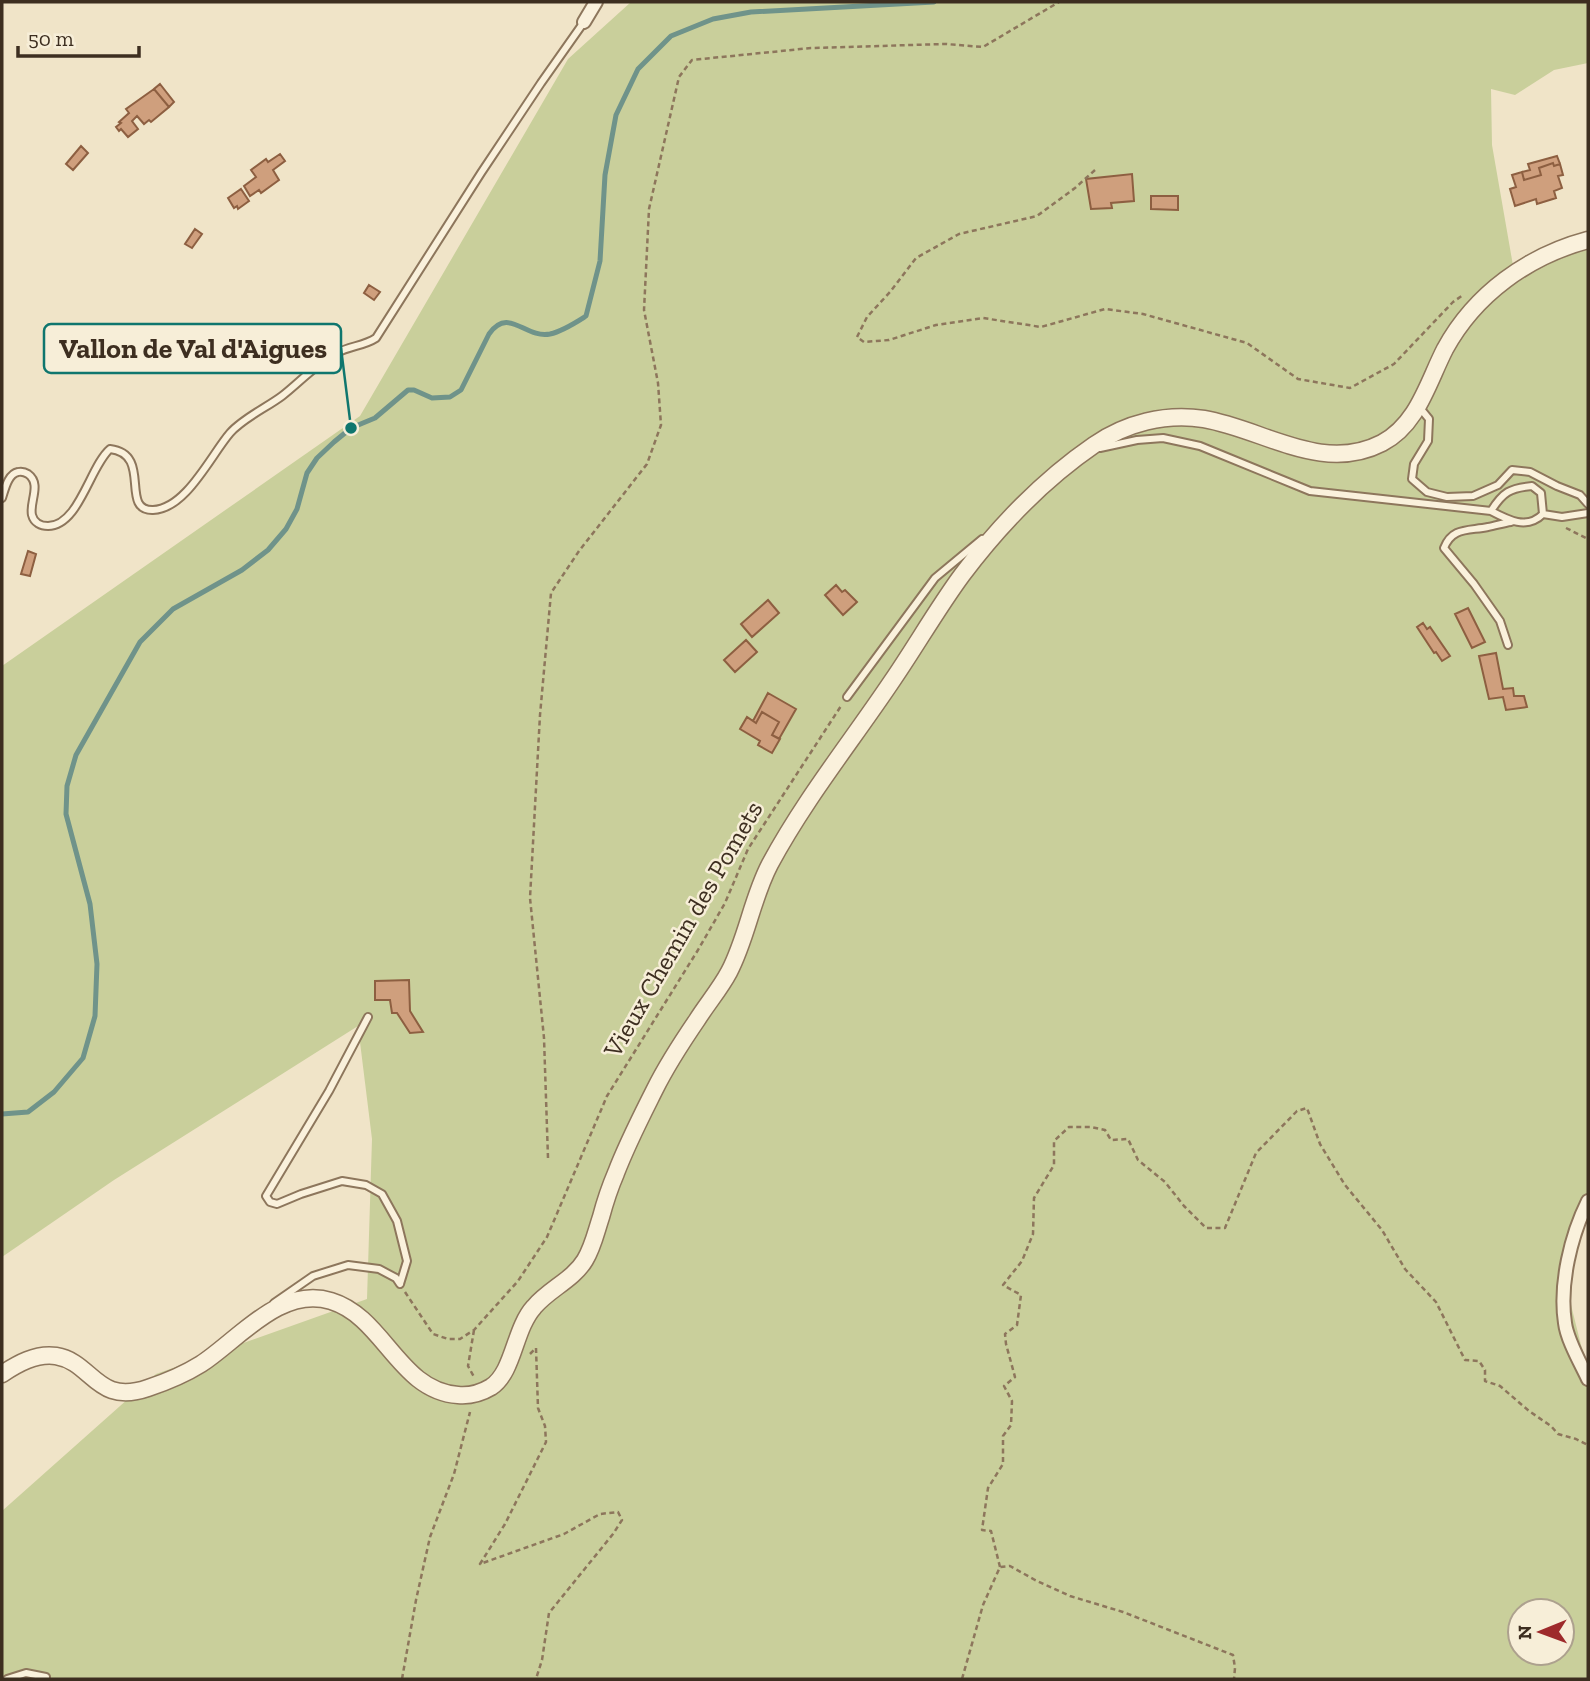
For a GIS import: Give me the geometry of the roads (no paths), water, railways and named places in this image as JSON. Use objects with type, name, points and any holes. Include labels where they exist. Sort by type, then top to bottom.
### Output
[{"type":"street","points":[[584,22],[596,2]]},
{"type":"street","points":[[2,1374],[26,1360],[47,1355],[56,1356],[72,1363],[109,1389],[128,1393],[140,1391],[177,1377],[201,1364],[266,1314],[298,1299],[310,1298],[329,1300],[361,1318],[406,1368],[435,1390],[449,1394],[475,1393],[493,1385],[503,1376],[521,1327],[533,1307],[575,1273],[587,1256],[627,1147],[659,1082],[733,964],[761,882],[792,826],[961,576],[1016,512],[1047,481],[1101,440],[1121,430],[1163,418],[1185,417],[1224,424],[1317,453],[1346,453],[1373,447],[1390,439],[1405,426],[1419,406],[1447,346],[1462,322],[1495,287],[1536,259],[1565,246],[1588,240]]},
{"type":"street","points":[[1588,1201],[1569,1252],[1564,1292],[1565,1325],[1588,1379]]},
{"type":"lane","points":[[2,498],[10,477],[16,472],[27,473],[34,484],[31,513],[33,519],[37,524],[57,525],[79,501],[110,449],[125,453],[130,459],[138,502],[144,509],[152,510],[170,505],[187,490],[232,431],[282,396],[334,354],[369,343],[376,338],[526,106],[584,22]]},
{"type":"lane","points":[[1419,406],[1429,419],[1428,441],[1413,464],[1412,479],[1427,492],[1447,497],[1473,496],[1498,485],[1512,470],[1530,472],[1580,495],[1588,504]]},
{"type":"lane","points":[[1086,451],[1137,440],[1163,438],[1200,446],[1310,491],[1491,511],[1511,522]]},
{"type":"lane","points":[[1491,511],[1506,492],[1532,486],[1541,493],[1543,514]]},
{"type":"lane","points":[[847,697],[935,578],[1016,512]]},
{"type":"lane","points":[[1543,514],[1562,517],[1588,513]]},
{"type":"lane","points":[[1508,645],[1500,621],[1444,548],[1447,539],[1462,530],[1511,522],[1529,523],[1536,521],[1543,514]]},
{"type":"lane","points":[[239,1333],[277,1300],[313,1276],[348,1265],[379,1269],[396,1278],[400,1284],[407,1261],[397,1221],[382,1194],[366,1185],[342,1181],[277,1205],[270,1202],[266,1196],[329,1091],[368,1017]]},
{"type":"lane","points":[[7,1679],[26,1673],[46,1677],[45,1679]]},
{"type":"waterway","points":[[2,1114],[28,1112],[54,1092],[83,1058],[95,1016],[97,964],[90,904],[66,814],[67,786],[76,755],[140,642],[173,609],[242,570],[268,550],[286,529],[297,509],[307,473],[317,458],[351,428],[375,418],[408,390],[432,398],[450,397],[461,390],[489,334],[496,326],[510,323],[533,332],[550,334],[586,316],[600,261],[605,175],[616,115],[638,69],[671,36],[713,19],[751,12],[934,2]]},
{"type":"place","name":"Vallon de Val d'Aigues","points":[[351,428]]}]
